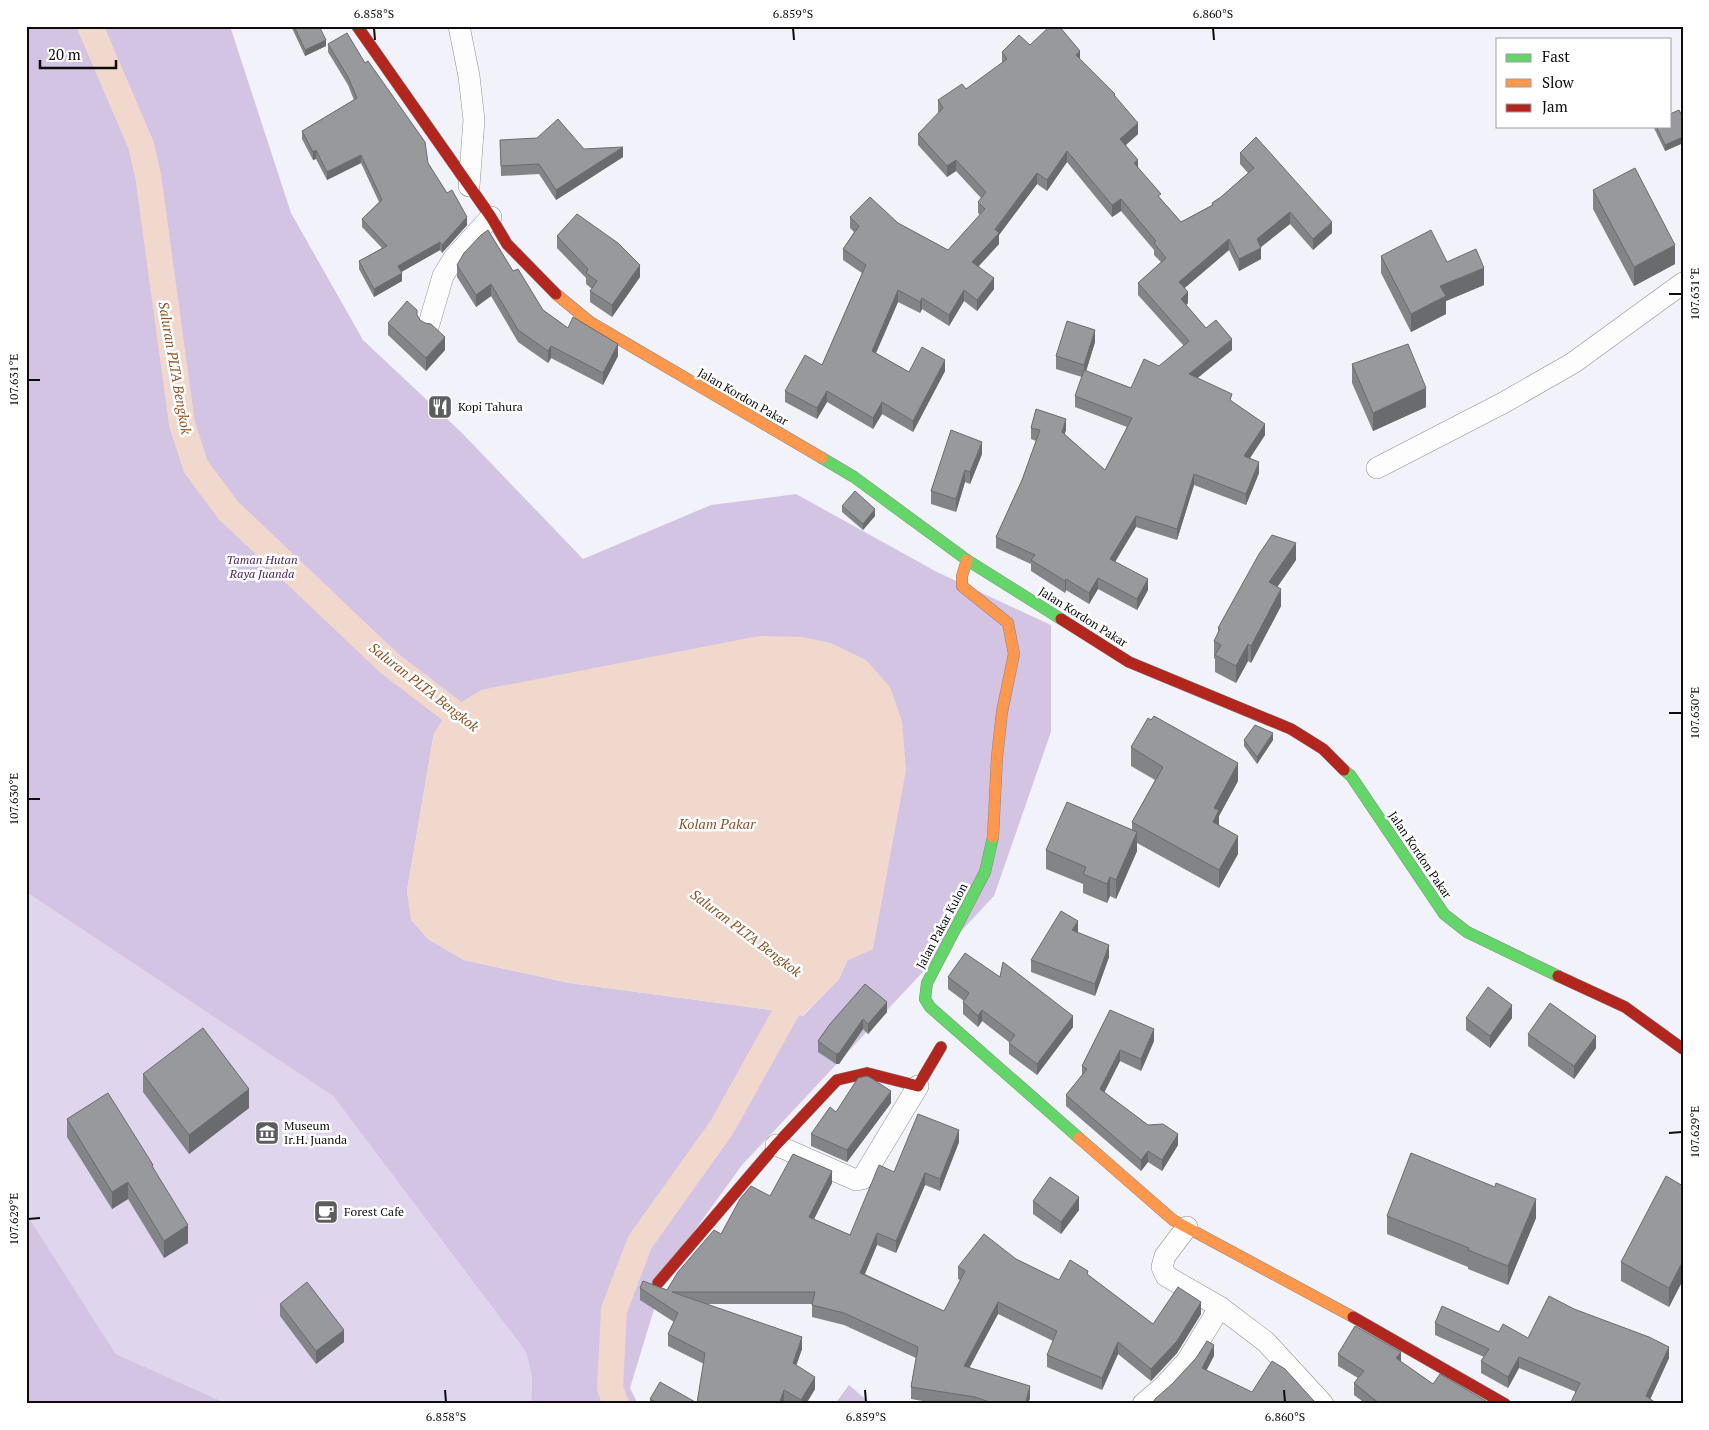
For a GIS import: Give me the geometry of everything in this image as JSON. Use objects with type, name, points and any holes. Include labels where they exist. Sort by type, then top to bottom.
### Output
[{"type":"street","name":"Jalan Kordon Pakar","points":[[357,26],[491,217],[506,244],[558,296],[590,322],[854,477],[899,508],[967,560],[1129,662],[1291,729],[1323,749],[1351,776],[1444,914],[1467,932],[1514,956],[1625,1007],[1683,1049]]},
{"type":"street","points":[[459,26],[469,76],[474,120],[469,186]]},
{"type":"street","points":[[428,324],[443,276],[454,258],[491,217]]},
{"type":"street","points":[[1377,468],[1503,403],[1573,362],[1683,283]]},
{"type":"street","name":"Jalan Pakar Kulon","points":[[967,560],[962,576],[962,586],[1008,623],[1014,654],[1002,712],[997,758],[994,833],[985,872],[927,983],[925,998],[930,1007],[1004,1073],[1180,1223]]},
{"type":"street","points":[[776,1145],[856,1180],[862,1179],[941,1047]]},
{"type":"street","points":[[658,1283],[776,1145],[837,1080],[867,1073],[918,1086]]},
{"type":"street","points":[[1324,1404],[1266,1342],[1220,1307],[1166,1276],[1162,1267],[1180,1223],[1312,1294],[1505,1404]]},
{"type":"street","points":[[1143,1404],[1187,1360],[1220,1307]]},
{"type":"shaded area","points":[[26,892],[333,1096],[526,1352],[532,1376],[531,1404],[228,1404],[116,1354],[26,1213]]},
{"type":"green space","name":"Taman Hutan Raya Juanda","points":[[26,26],[230,26],[291,213],[363,340],[462,433],[583,559],[711,505],[796,494],[937,572],[1051,625],[1051,732],[994,896],[742,1165],[666,1270],[630,1388],[638,1404],[531,1404],[532,1376],[526,1352],[333,1096],[26,892]],"holes":[[[434,733],[847,961],[839,979],[803,1016],[786,1012],[570,983],[464,960],[428,939],[412,920],[407,891]]]},
{"type":"green space","points":[[26,1213],[116,1354],[228,1404],[26,1404]]},
{"type":"green space","points":[[849,1385],[871,1404],[835,1404]]},
{"type":"water","name":"Kolam Pakar","points":[[759,636],[802,637],[831,643],[866,660],[890,687],[902,721],[906,770],[873,949],[847,961],[839,979],[802,1016],[786,1012],[570,983],[464,960],[428,939],[411,920],[407,891],[434,733],[449,710],[481,690]]},
{"type":"building","points":[[294,26],[319,26],[326,40],[305,50]]},
{"type":"building","points":[[1050,26],[1059,26],[1080,51],[1076,55],[1115,94],[1138,123],[1120,139],[1138,160],[1134,163],[1161,194],[1158,196],[1181,222],[1213,205],[1212,203],[1254,168],[1240,153],[1256,137],[1332,222],[1313,239],[1290,212],[1257,239],[1261,248],[1239,259],[1229,239],[1179,282],[1188,292],[1181,299],[1206,328],[1216,320],[1232,339],[1189,374],[1232,394],[1230,400],[1265,424],[1244,456],[1259,462],[1246,494],[1194,474],[1177,529],[1136,516],[1110,559],[1148,579],[1137,599],[1098,578],[1089,593],[1031,560],[1035,555],[996,537],[1022,480],[1040,430],[1031,428],[1036,409],[1066,419],[1062,432],[1105,470],[1132,418],[1075,396],[1084,370],[1131,388],[1144,359],[1159,366],[1189,341],[1138,283],[1166,258],[1154,243],[1156,241],[1121,199],[1112,205],[1067,151],[1047,180],[1037,173],[995,229],[999,233],[972,262],[994,278],[977,300],[964,290],[949,315],[922,298],[920,302],[898,290],[872,351],[909,372],[922,347],[945,360],[913,421],[882,402],[873,418],[827,391],[817,408],[785,391],[805,355],[822,365],[866,265],[843,249],[859,226],[850,217],[870,197],[898,223],[948,250],[985,209],[978,202],[986,192],[956,160],[947,166],[918,134],[943,108],[938,100],[962,84],[966,89],[1007,59],[1002,52],[1019,35],[1030,45]]},
{"type":"building","points":[[347,33],[365,63],[368,61],[425,142],[428,163],[447,193],[452,190],[467,217],[442,245],[440,242],[398,266],[402,273],[374,289],[359,261],[387,246],[362,219],[382,200],[361,155],[327,172],[316,150],[313,152],[302,131],[357,98],[348,77],[328,44]]},
{"type":"building","points":[[1679,110],[1683,118],[1683,137],[1665,145],[1657,128],[1672,128],[1672,113]]},
{"type":"building","points":[[558,119],[584,149],[623,147],[556,190],[539,164],[501,166],[500,140],[537,138]]},
{"type":"building","points":[[1635,168],[1675,245],[1634,267],[1593,190]]},
{"type":"building","points":[[577,214],[618,243],[640,265],[612,305],[590,291],[597,281],[586,273],[588,269],[557,236]]},
{"type":"building","points":[[488,230],[513,271],[518,269],[543,310],[568,328],[573,317],[618,344],[603,373],[551,346],[548,351],[518,330],[491,284],[476,295],[457,265],[464,253]]},
{"type":"building","points":[[1431,230],[1447,262],[1476,249],[1484,268],[1440,286],[1446,296],[1411,314],[1381,256]]},
{"type":"building","points":[[407,301],[417,310],[420,320],[431,324],[445,337],[426,358],[388,323]]},
{"type":"building","points":[[1067,321],[1095,330],[1084,365],[1056,356]]},
{"type":"building","points":[[1408,344],[1426,388],[1373,413],[1352,364]]},
{"type":"building","points":[[951,430],[982,442],[970,472],[965,470],[956,499],[931,491]]},
{"type":"building","points":[[855,491],[875,509],[863,524],[842,506]]},
{"type":"building","points":[[1272,535],[1296,543],[1269,582],[1281,589],[1251,646],[1248,644],[1236,666],[1215,655],[1221,645],[1214,641],[1220,629],[1218,628],[1259,554]]},
{"type":"building","points":[[1154,716],[1238,763],[1214,808],[1219,810],[1213,822],[1238,836],[1219,870],[1132,822],[1163,767],[1131,747],[1148,718],[1151,720]]},
{"type":"building","points":[[1255,725],[1273,733],[1257,757],[1244,740]]},
{"type":"building","points":[[1067,802],[1137,832],[1116,880],[1110,877],[1107,884],[1083,874],[1086,867],[1046,850]]},
{"type":"building","points":[[1061,911],[1078,921],[1072,930],[1109,945],[1095,984],[1031,960]]},
{"type":"building","points":[[965,953],[1000,977],[1003,962],[1073,1016],[1037,1064],[1009,1043],[1015,1035],[982,1010],[978,1016],[963,1002],[969,993],[948,977]]},
{"type":"building","points":[[865,984],[887,1002],[868,1024],[863,1019],[839,1053],[836,1054],[818,1041],[830,1024]]},
{"type":"building","points":[[1488,987],[1512,1005],[1490,1036],[1466,1018]]},
{"type":"building","points":[[1550,1003],[1596,1036],[1574,1066],[1528,1034]]},
{"type":"building","points":[[1110,1010],[1154,1029],[1141,1059],[1120,1050],[1100,1089],[1148,1125],[1163,1124],[1178,1134],[1162,1160],[1148,1151],[1141,1160],[1066,1095],[1087,1069],[1082,1066]]},
{"type":"building","points":[[203,1028],[249,1089],[189,1135],[143,1074]]},
{"type":"building","points":[[867,1076],[891,1091],[847,1150],[811,1134],[830,1107],[836,1112],[858,1078]]},
{"type":"building","points":[[108,1093],[188,1225],[164,1241],[128,1182],[112,1192],[67,1119]]},
{"type":"building","points":[[918,1114],[959,1130],[940,1179],[925,1173],[896,1241],[877,1233],[860,1273],[944,1311],[965,1271],[958,1267],[984,1234],[1016,1259],[1059,1280],[1070,1260],[1088,1271],[1087,1274],[1153,1324],[1178,1287],[1201,1302],[1177,1341],[1151,1369],[1118,1342],[1102,1378],[1047,1355],[1057,1331],[998,1302],[964,1366],[1030,1386],[1025,1404],[995,1404],[975,1397],[911,1387],[918,1347],[844,1313],[812,1305],[815,1292],[672,1292],[802,1337],[793,1363],[815,1377],[801,1400],[784,1390],[779,1404],[659,1404],[650,1399],[660,1382],[697,1403],[705,1353],[668,1334],[678,1313],[640,1288],[643,1281],[667,1290],[678,1272],[714,1230],[721,1234],[740,1199],[751,1186],[770,1196],[793,1154],[832,1171],[809,1217],[850,1235],[879,1165],[894,1172]]},
{"type":"building","points":[[1411,1153],[1495,1187],[1496,1183],[1536,1199],[1508,1266],[1468,1250],[1469,1248],[1387,1216]]},
{"type":"building","points":[[1666,1176],[1683,1186],[1683,1261],[1669,1288],[1621,1262]]},
{"type":"building","points":[[1050,1177],[1079,1197],[1061,1222],[1033,1201]]},
{"type":"building","points":[[307,1282],[344,1330],[316,1351],[280,1304]]},
{"type":"building","points":[[1549,1296],[1574,1309],[1649,1337],[1669,1347],[1646,1396],[1656,1404],[1620,1404],[1617,1402],[1616,1404],[1570,1404],[1580,1383],[1519,1357],[1508,1377],[1481,1361],[1489,1349],[1435,1323],[1442,1306],[1499,1332],[1503,1324],[1528,1338]]},
{"type":"building","points":[[1355,1326],[1401,1352],[1396,1358],[1433,1384],[1440,1374],[1491,1404],[1380,1404],[1354,1383],[1364,1371],[1338,1354]]},
{"type":"building","points":[[1207,1341],[1214,1345],[1202,1368],[1252,1392],[1272,1361],[1285,1369],[1318,1404],[1152,1404],[1196,1358]]},
{"type":"waterway","name":"Saluran PLTA Bengkok","points":[[90,26],[141,145],[148,175],[182,424],[196,467],[228,510],[389,663],[478,731]]},
{"type":"waterway","points":[[616,1404],[610,1388],[614,1310],[640,1242],[722,1127],[786,1012]]},
{"type":"traffic: fast","points":[[822,458],[854,477],[967,560],[1061,619]]},
{"type":"traffic: fast","points":[[1344,770],[1351,776],[1444,914],[1467,932],[1558,976]]},
{"type":"traffic: fast","points":[[993,837],[985,872],[927,983],[925,999],[930,1007],[1079,1138]]},
{"type":"traffic: slow","points":[[556,294],[590,322],[822,458]]},
{"type":"traffic: slow","points":[[967,560],[962,576],[962,586],[1008,623],[1014,654],[1002,712],[997,757],[993,837]]},
{"type":"traffic: slow","points":[[1079,1138],[1173,1220],[1353,1317]]},
{"type":"traffic: jam","points":[[357,26],[491,217],[507,244],[556,294]]},
{"type":"traffic: jam","points":[[1061,619],[1129,662],[1291,729],[1323,749],[1344,770]]},
{"type":"traffic: jam","points":[[1558,976],[1625,1007],[1683,1049]]},
{"type":"traffic: jam","points":[[658,1283],[776,1145],[837,1080],[867,1073],[918,1086],[941,1047]]},
{"type":"traffic: jam","points":[[1353,1317],[1505,1404]]},
{"type":"place","name":"Kopi Tahura","points":[[440,407]]},
{"type":"place","name":"Museum Ir.H. Juanda","points":[[267,1133]]},
{"type":"place","name":"Forest Cafe","points":[[326,1212]]}]
